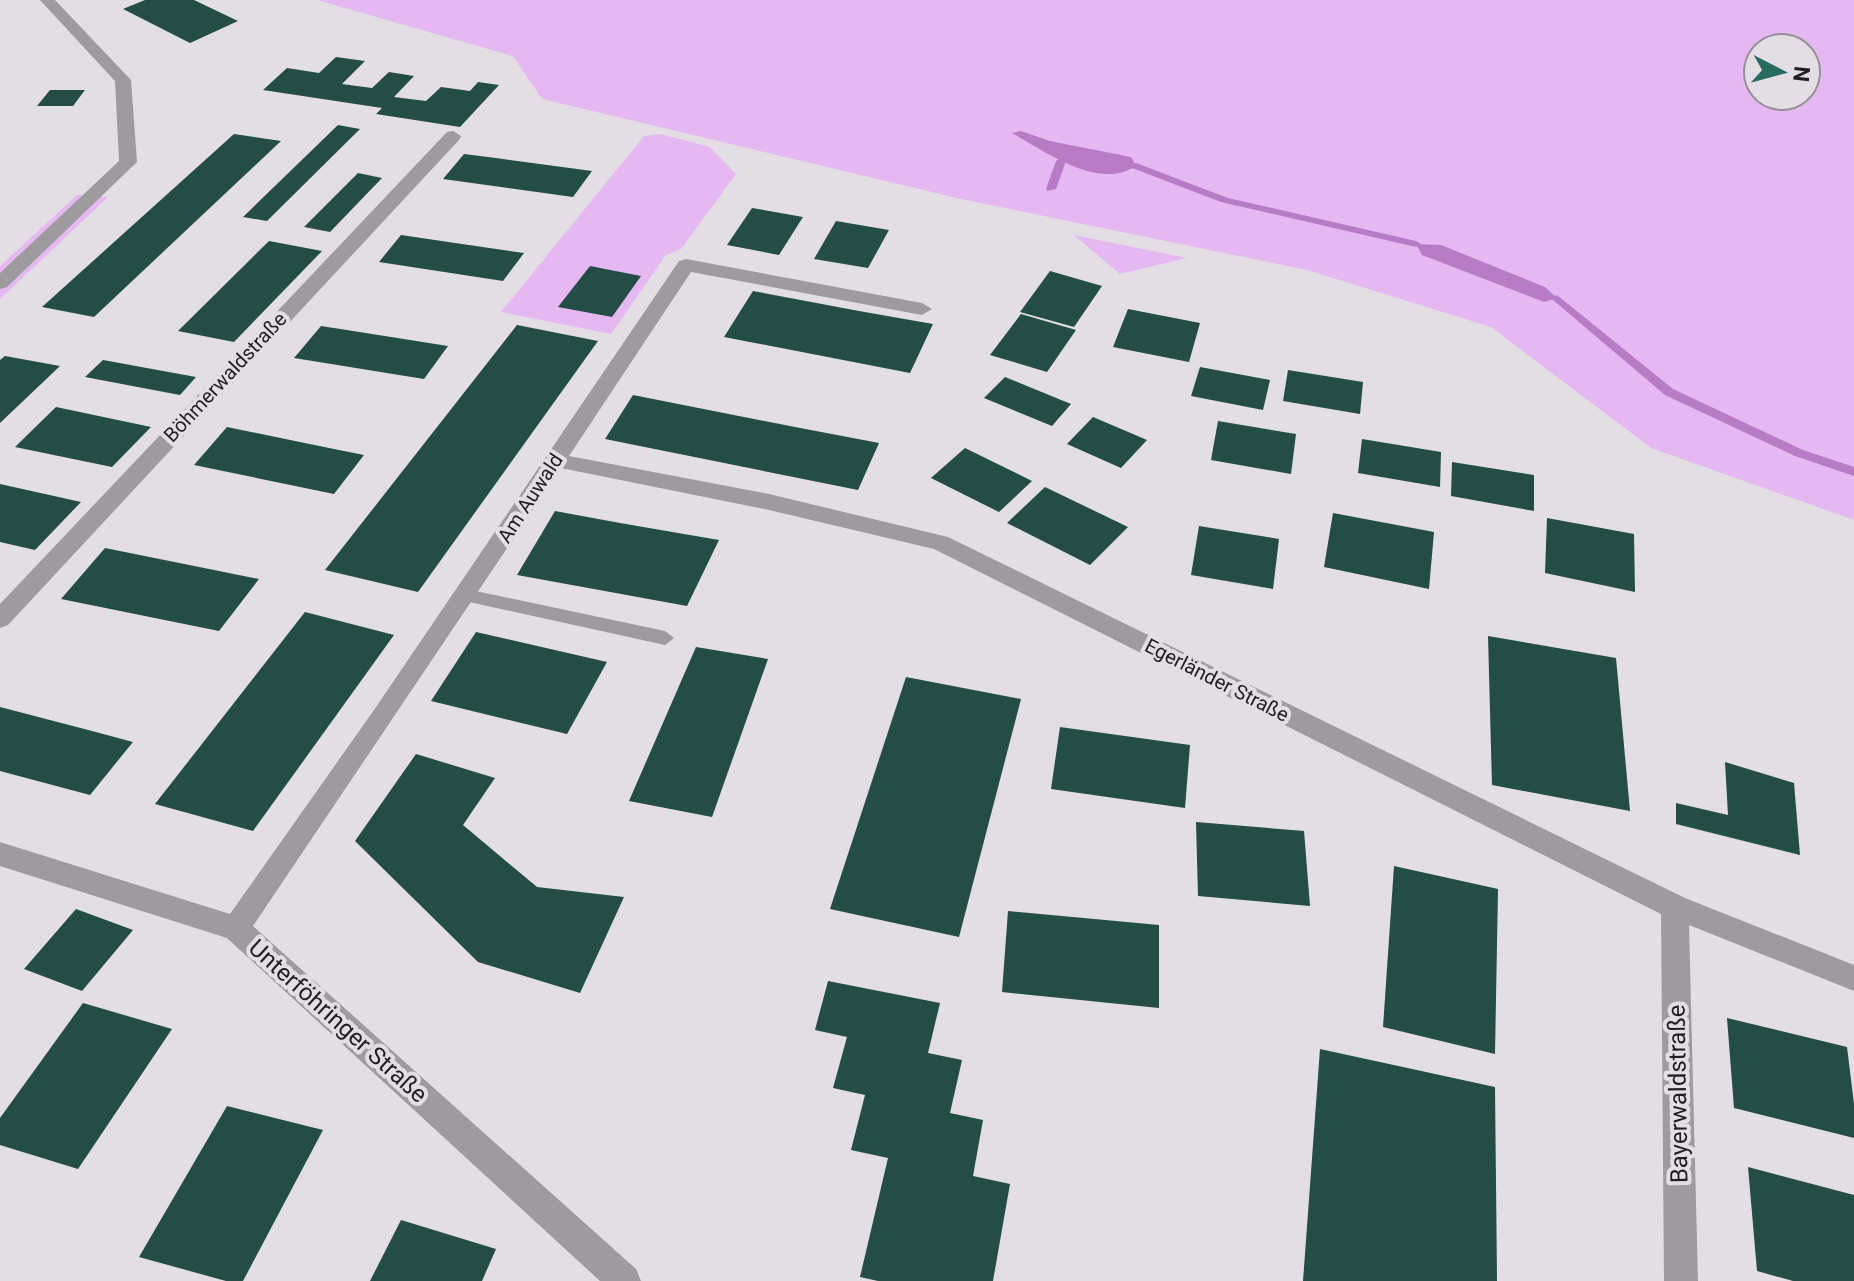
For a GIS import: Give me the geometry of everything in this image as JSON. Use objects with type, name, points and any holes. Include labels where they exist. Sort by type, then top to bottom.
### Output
[{"type":"street","points":[[0,283],[128,162],[123,80],[47,0]]},
{"type":"street","name":"Böhmerwaldstraße","points":[[0,619],[453,136]]},
{"type":"street","name":"Am Auwald","points":[[236,928],[466,595],[686,265],[922,309]]},
{"type":"street","name":"Egerländer Straße","points":[[555,460],[769,502],[940,543],[1675,907],[1854,978]]},
{"type":"street","name":"Unterföhringer Straße","points":[[0,854],[236,928],[624,1281]]},
{"type":"street","name":"Bayerwaldstraße","points":[[1675,907],[1681,1281]]},
{"type":"lane","points":[[466,595],[665,638]]},
{"type":"shaded area","points":[[317,0],[1854,0],[1854,520],[1651,448],[1491,327],[1307,270],[961,199],[542,99],[513,56]]},
{"type":"shaded area","points":[[1021,131],[1050,141],[1131,157],[1136,166],[1121,173],[1089,172],[1056,158],[1012,133]]},
{"type":"shaded area","points":[[660,134],[710,147],[736,174],[681,249],[666,255],[611,334],[501,312],[644,136]]},
{"type":"shaded area","points":[[77,195],[108,197],[0,299],[0,266]]},
{"type":"shaded area","points":[[1074,235],[1187,258],[1120,274]]},
{"type":"shaded area","points":[[1416,244],[1441,245],[1545,287],[1557,298],[1544,302],[1422,255]]},
{"type":"building","points":[[145,0],[194,0],[238,21],[190,43],[123,9]]},
{"type":"building","points":[[336,57],[365,61],[342,84],[372,88],[389,72],[414,76],[394,97],[426,101],[441,87],[470,91],[478,82],[499,85],[460,127],[376,114],[382,108],[263,90],[287,68],[319,73]]},
{"type":"building","points":[[50,90],[85,90],[73,106],[37,106]]},
{"type":"building","points":[[338,125],[360,129],[267,221],[243,217]]},
{"type":"building","points":[[234,134],[281,141],[94,317],[42,307]]},
{"type":"building","points":[[464,154],[592,171],[573,197],[443,179]]},
{"type":"building","points":[[358,173],[382,178],[330,232],[304,227]]},
{"type":"building","points":[[752,208],[803,217],[779,255],[727,245]]},
{"type":"building","points":[[836,221],[889,230],[868,268],[814,259]]},
{"type":"building","points":[[401,235],[524,253],[503,281],[379,262]]},
{"type":"building","points":[[269,241],[322,251],[234,342],[178,331]]},
{"type":"building","points":[[590,266],[641,276],[612,317],[558,307]]},
{"type":"building","points":[[1050,271],[1102,286],[1074,327],[1020,312]]},
{"type":"building","points":[[753,291],[933,324],[910,373],[724,337]]},
{"type":"building","points":[[1128,309],[1200,323],[1189,362],[1113,347]]},
{"type":"building","points":[[1021,314],[1076,330],[1047,372],[990,355]]},
{"type":"building","points":[[517,325],[598,341],[418,592],[325,570]]},
{"type":"building","points":[[321,326],[448,346],[424,379],[294,358]]},
{"type":"building","points":[[5,356],[60,366],[0,423],[0,360]]},
{"type":"building","points":[[103,360],[196,377],[180,395],[85,377]]},
{"type":"building","points":[[1200,367],[1270,380],[1263,410],[1191,396]]},
{"type":"building","points":[[1288,370],[1363,382],[1360,414],[1283,401]]},
{"type":"building","points":[[1005,377],[1071,404],[1052,426],[984,398]]},
{"type":"building","points":[[633,395],[879,443],[858,490],[605,439]]},
{"type":"building","points":[[56,407],[151,427],[112,467],[15,447]]},
{"type":"building","points":[[1093,417],[1147,440],[1121,468],[1067,444]]},
{"type":"building","points":[[1218,421],[1296,434],[1291,474],[1211,460]]},
{"type":"building","points":[[227,427],[364,455],[334,494],[194,465]]},
{"type":"building","points":[[1362,439],[1441,452],[1440,487],[1358,473]]},
{"type":"building","points":[[965,448],[1032,481],[999,512],[931,478]]},
{"type":"building","points":[[1452,462],[1534,475],[1534,511],[1451,496]]},
{"type":"building","points":[[0,484],[81,502],[35,550],[0,542]]},
{"type":"building","points":[[1045,487],[1128,527],[1090,565],[1007,523]]},
{"type":"building","points":[[555,511],[719,540],[687,606],[517,575]]},
{"type":"building","points":[[1333,513],[1434,532],[1429,589],[1324,567]]},
{"type":"building","points":[[1547,518],[1634,534],[1635,592],[1545,573]]},
{"type":"building","points":[[1199,526],[1279,539],[1273,589],[1191,575]]},
{"type":"building","points":[[105,548],[259,579],[219,631],[61,599]]},
{"type":"building","points":[[305,612],[394,635],[253,831],[155,804]]},
{"type":"building","points":[[476,632],[607,662],[567,734],[431,701]]},
{"type":"building","points":[[1488,636],[1616,658],[1630,811],[1492,785]]},
{"type":"building","points":[[696,647],[768,659],[712,817],[629,801]]},
{"type":"building","points":[[906,677],[1021,699],[959,937],[830,909]]},
{"type":"building","points":[[0,707],[133,742],[90,795],[0,771]]},
{"type":"building","points":[[1060,727],[1190,745],[1185,808],[1051,789]]},
{"type":"building","points":[[416,754],[495,778],[463,825],[537,887],[624,897],[580,993],[478,962],[355,841]]},
{"type":"building","points":[[1725,762],[1794,783],[1800,855],[1676,824],[1676,803],[1728,815]]},
{"type":"building","points":[[1196,822],[1304,831],[1310,906],[1198,896]]},
{"type":"building","points":[[1394,866],[1498,889],[1495,1054],[1383,1027]]},
{"type":"building","points":[[76,909],[133,930],[82,991],[24,969]]},
{"type":"building","points":[[1008,911],[1159,925],[1159,1008],[1002,992]]},
{"type":"building","points":[[828,981],[940,1003],[928,1053],[962,1060],[950,1113],[983,1120],[973,1176],[1010,1184],[993,1281],[878,1281],[860,1277],[888,1158],[851,1150],[865,1095],[833,1088],[847,1037],[815,1030]]},
{"type":"building","points":[[83,1003],[172,1029],[78,1169],[0,1145],[0,1118]]},
{"type":"building","points":[[1727,1018],[1847,1047],[1854,1104],[1854,1138],[1734,1108]]},
{"type":"building","points":[[1320,1049],[1495,1087],[1497,1281],[1303,1281]]},
{"type":"building","points":[[227,1106],[323,1130],[243,1281],[226,1281],[139,1257]]},
{"type":"building","points":[[1748,1167],[1854,1195],[1854,1281],[1793,1281],[1757,1271]]},
{"type":"building","points":[[401,1220],[496,1249],[482,1281],[370,1281]]},
{"type":"waterway","points":[[1051,189],[1061,161]]},
{"type":"waterway","points":[[1136,166],[1225,200],[1416,244]]},
{"type":"waterway","points":[[1557,298],[1669,392],[1799,453],[1854,472]]}]
